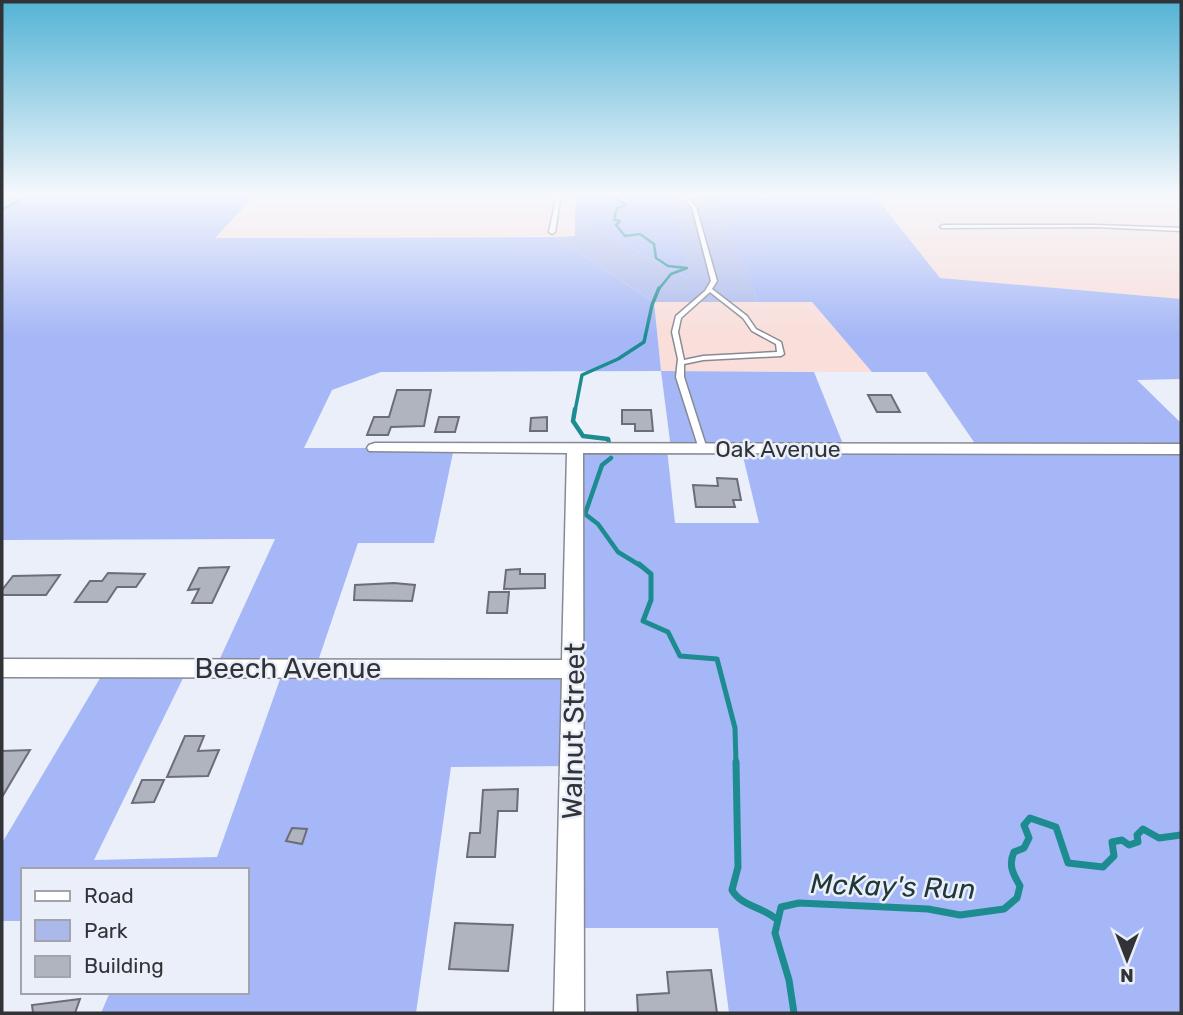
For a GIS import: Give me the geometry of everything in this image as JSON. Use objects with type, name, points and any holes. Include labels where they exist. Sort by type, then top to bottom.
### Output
[{"type":"street","name":"Oak Avenue","points":[[375,448],[1181,449]]},
{"type":"street","name":"Walnut Street","points":[[569,1013],[575,449]]},
{"type":"street","name":"Beech Avenue","points":[[2,668],[574,669]]},
{"type":"lane","points":[[703,241],[714,281],[709,289],[678,317],[675,332],[680,377],[703,449]]},
{"type":"lane","points":[[680,363],[703,358],[766,357],[781,354],[779,343],[754,330],[745,317],[709,289]]},
{"type":"shaded area","points":[[2,241],[562,241],[654,302],[661,371],[814,372],[845,449],[978,448],[926,372],[872,372],[812,302],[758,302],[735,241],[911,241],[940,278],[1181,299],[1181,379],[1137,380],[1181,423],[1181,1013],[729,1013],[718,928],[570,928],[572,766],[451,767],[416,1013],[101,1013],[109,994],[248,994],[248,868],[21,868],[21,921],[2,921],[2,843],[106,668],[188,668],[94,860],[217,857],[284,668],[216,667],[275,539],[2,540]],"holes":[[[661,371],[671,449],[741,448],[759,523],[675,523],[667,449],[575,449],[574,669],[316,667],[358,543],[434,543],[454,448],[304,448],[332,390],[381,372]]]},
{"type":"shaded area","points":[[619,241],[681,241],[688,278]]},
{"type":"shaded area","points":[[911,241],[1181,241],[1181,299],[940,278]]},
{"type":"shaded area","points":[[654,302],[812,302],[872,372],[661,371]]},
{"type":"green space","points":[[562,241],[619,241],[688,278],[673,241],[736,241],[758,302],[654,302]]},
{"type":"building","points":[[397,390],[431,390],[424,426],[391,427],[388,435],[367,435],[374,417],[389,417]]},
{"type":"building","points":[[868,395],[891,395],[900,412],[877,412]]},
{"type":"building","points":[[622,410],[651,410],[653,431],[635,431],[635,424],[622,424]]},
{"type":"building","points":[[439,417],[459,417],[455,432],[435,432]]},
{"type":"building","points":[[547,417],[547,431],[530,431],[531,418]]},
{"type":"building","points":[[717,478],[737,479],[741,500],[733,500],[735,507],[696,507],[693,485],[718,486]]},
{"type":"building","points":[[229,567],[212,603],[192,603],[199,589],[188,590],[199,568]]},
{"type":"building","points":[[520,569],[520,574],[545,574],[545,588],[504,589],[506,570]]},
{"type":"building","points":[[108,573],[145,574],[136,587],[117,587],[107,602],[75,602],[90,581],[102,581]]},
{"type":"building","points":[[60,575],[46,595],[2,595],[2,590],[13,576]]},
{"type":"building","points":[[355,585],[415,585],[412,601],[354,600]]},
{"type":"building","points":[[489,592],[509,592],[507,613],[487,613]]},
{"type":"building","points":[[185,736],[204,736],[198,751],[219,750],[208,776],[167,777]]},
{"type":"building","points":[[30,750],[2,797],[2,751]]},
{"type":"building","points":[[142,780],[164,780],[154,802],[132,803]]},
{"type":"building","points":[[518,789],[517,811],[498,811],[495,857],[467,857],[470,833],[480,833],[483,790]]},
{"type":"building","points":[[292,828],[307,829],[302,844],[286,841]]},
{"type":"building","points":[[455,923],[513,925],[508,971],[449,969]]},
{"type":"building","points":[[711,970],[717,1013],[638,1013],[637,995],[669,993],[667,972]]},
{"type":"building","points":[[80,999],[75,1013],[33,1013],[32,1005]]},
{"type":"waterway","points":[[650,241],[654,244],[656,258],[668,266],[687,268],[671,274],[658,290]]},
{"type":"waterway","points":[[575,411],[582,375],[618,359],[644,342],[658,290]]},
{"type":"waterway","points":[[575,409],[573,421],[583,436],[608,439],[609,443]]},
{"type":"waterway","points":[[611,458],[602,465],[585,514],[598,524],[618,552],[641,566]]},
{"type":"waterway","points":[[639,564],[651,574],[651,600],[643,621],[668,632],[680,656],[717,659],[735,728],[736,763]]},
{"type":"waterway","points":[[736,762],[738,867],[732,890],[741,900],[775,918]]},
{"type":"waterway","name":"McKay's Run","points":[[794,1013],[789,980],[775,933],[781,907],[799,903],[928,909],[960,915],[1004,909],[1017,898],[1020,886],[1013,873],[1011,861],[1014,852],[1024,848],[1029,838],[1024,825],[1030,818],[1056,827],[1068,863],[1103,867],[1114,856],[1112,842],[1122,840],[1129,845],[1138,842],[1137,835],[1143,829],[1159,838],[1181,835]]}]
